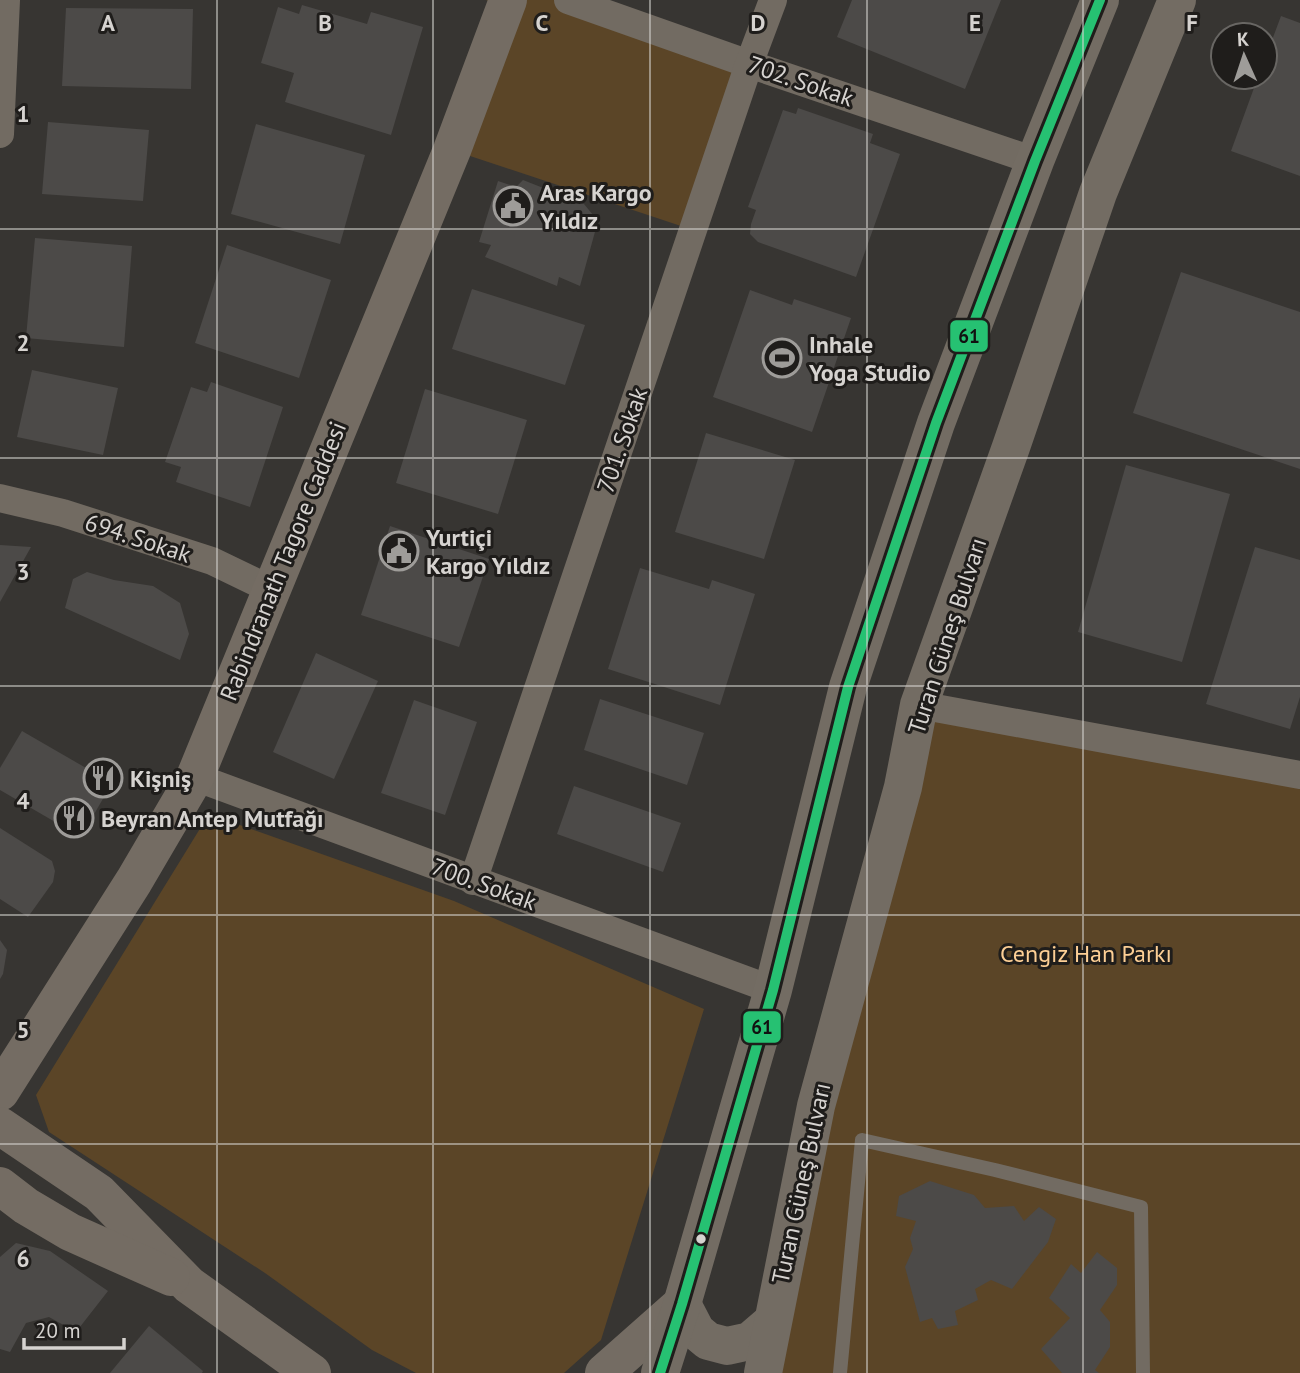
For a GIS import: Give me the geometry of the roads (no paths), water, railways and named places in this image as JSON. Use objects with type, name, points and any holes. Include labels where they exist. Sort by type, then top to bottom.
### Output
[{"type":"main road","points":[[660,1373],[773,990],[848,687],[936,423],[1035,160],[1100,0]]},
{"type":"main road","name":"Turan Güneş Bulvarı","points":[[763,1373],[816,1106],[902,787],[919,705],[1098,193],[1177,0]]},
{"type":"main road","name":"Rabindranath Tagore Caddesi","points":[[0,1092],[134,881],[195,777],[452,150],[500,2]]},
{"type":"main road","points":[[0,1126],[99,1193],[189,1285],[312,1373]]},
{"type":"main road","points":[[0,1186],[26,1206],[70,1232],[189,1285]]},
{"type":"main road","points":[[682,1304],[696,1331],[708,1341],[727,1346],[750,1340],[771,1323]]},
{"type":"main road","points":[[604,1373],[682,1304]]},
{"type":"street","points":[[0,134],[6,0]]},
{"type":"street","name":"702. Sokak","points":[[568,0],[1035,160]]},
{"type":"street","name":"701. Sokak","points":[[473,881],[773,0]]},
{"type":"street","name":"694. Sokak","points":[[0,498],[63,513],[212,561],[272,590]]},
{"type":"street","points":[[919,705],[1300,775]]},
{"type":"street","name":"700. Sokak","points":[[195,777],[773,990]]},
{"type":"lane","points":[[840,1373],[862,1139],[1141,1207],[1143,1373]]},
{"type":"place","name":"Aras Kargo Yıldız","points":[[513,206]]},
{"type":"place","name":"Inhale Yoga Studio","points":[[782,358]]},
{"type":"place","name":"Yurtiçi Kargo Yıldız","points":[[399,551]]},
{"type":"place","name":"Kişniş","points":[[103,778]]},
{"type":"place","name":"Beyran Antep Mutfağı","points":[[74,818]]},
{"type":"park label","name":"Cengiz Han Parkı","points":[[1086,953]]}]
